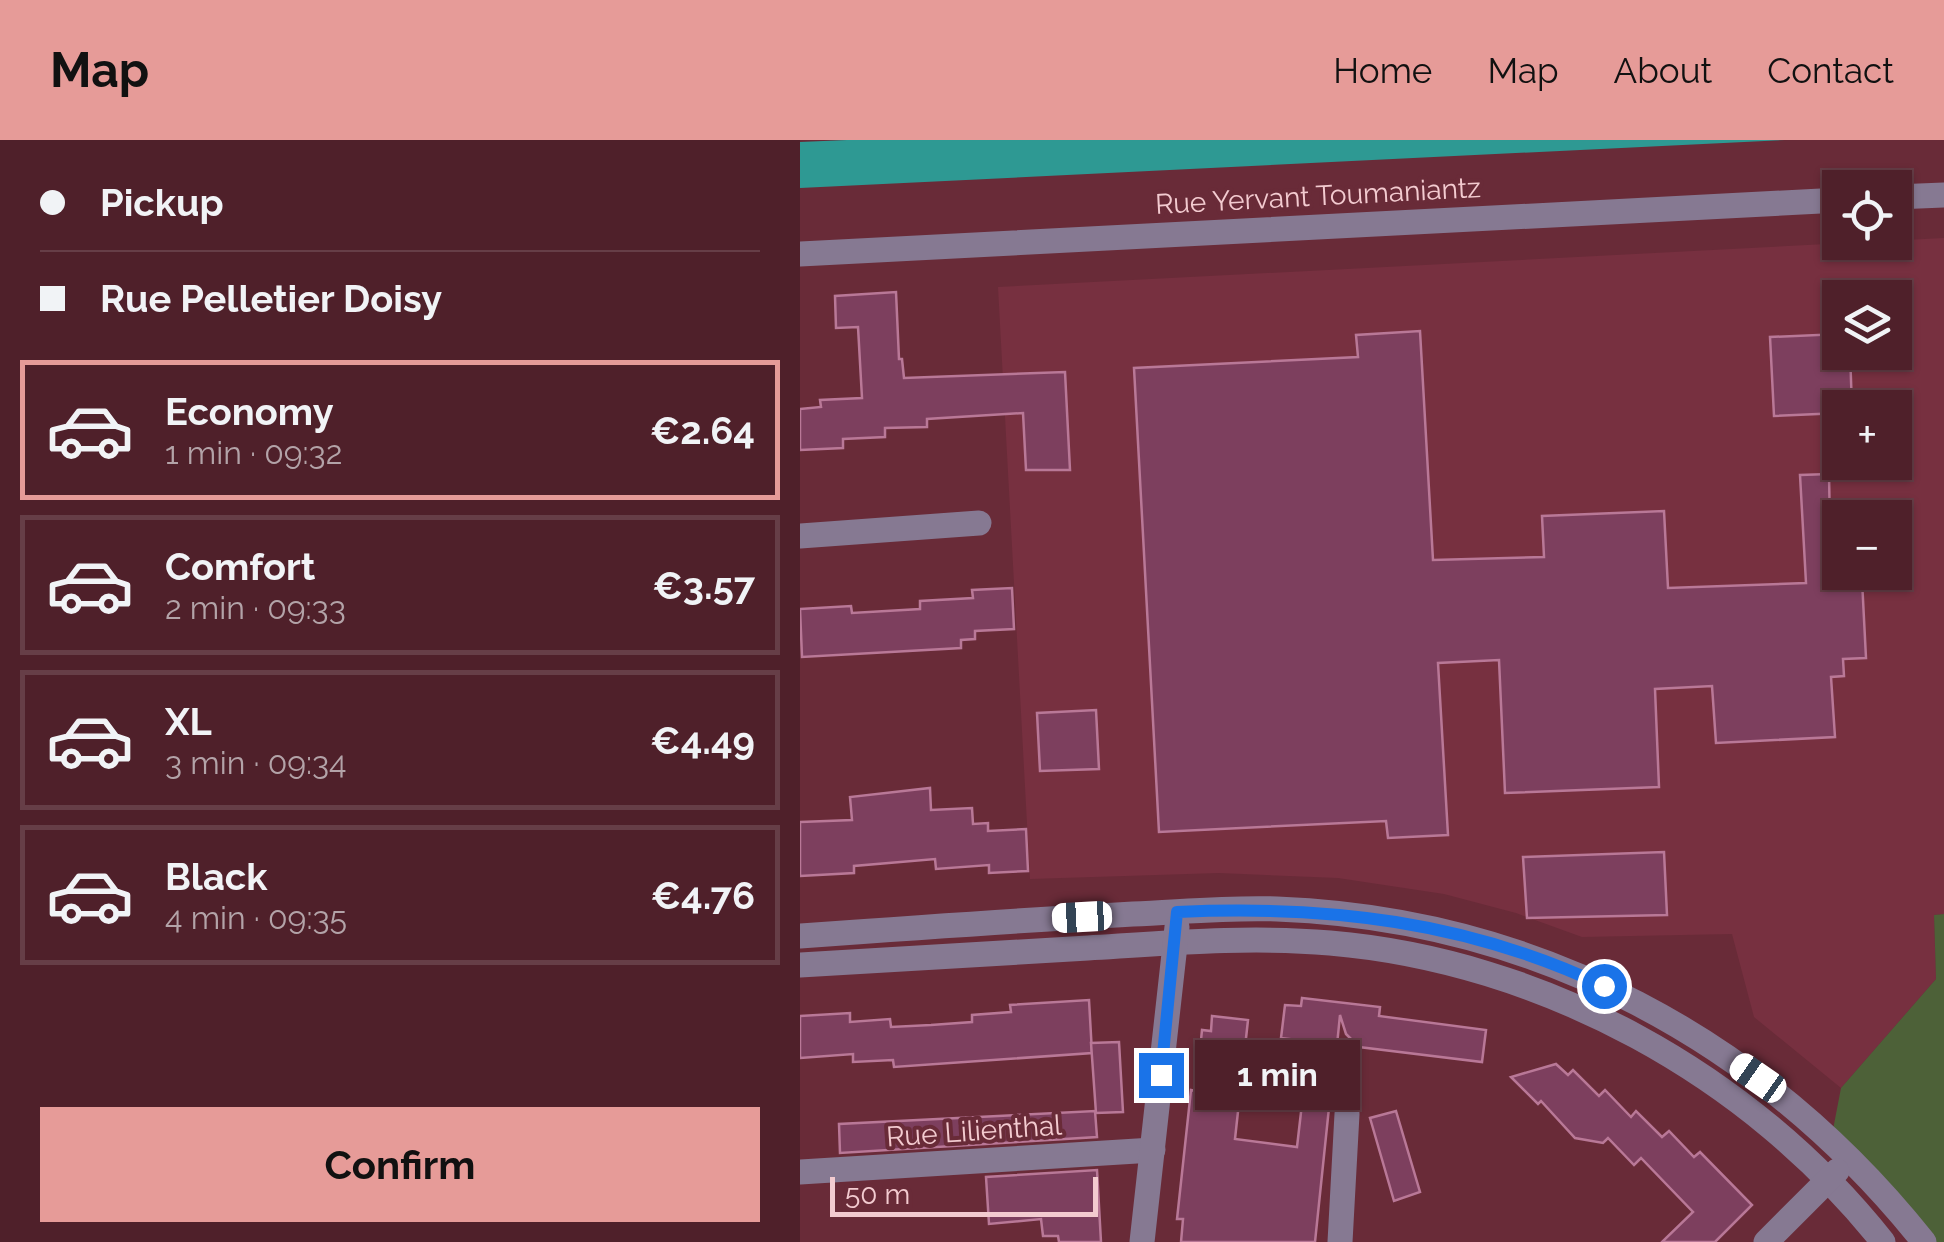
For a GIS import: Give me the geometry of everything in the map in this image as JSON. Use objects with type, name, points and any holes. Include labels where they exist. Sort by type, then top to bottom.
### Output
[{"type":"street","points":[[1912,196],[1944,195]]},
{"type":"street","name":"Rue Yervant Toumaniantz","points":[[800,254],[1822,201]]},
{"type":"street","points":[[800,536],[980,524]]},
{"type":"street","points":[[800,936],[1277,909],[1370,917],[1467,936],[1548,962],[1631,1000],[1714,1048],[1786,1099],[1883,1193],[1924,1242]]},
{"type":"street","points":[[1142,1242],[1177,912]]},
{"type":"street","points":[[800,964],[1249,940],[1335,944],[1434,961],[1522,986],[1606,1021],[1691,1068],[1765,1123],[1828,1181],[1882,1242]]},
{"type":"street","points":[[1340,1242],[1348,1114]]},
{"type":"street","name":"Rue Lilienthal","points":[[800,1172],[1153,1150]]},
{"type":"street","points":[[1766,1242],[1849,1158]]},
{"type":"shaded area","points":[[1944,238],[1944,914],[1934,915],[1936,979],[1841,1088],[1754,1017],[1732,934],[1582,937],[1516,913],[1444,894],[1338,878],[1219,873],[1030,879],[998,287],[1822,244],[1822,260],[1912,260],[1912,240]]},
{"type":"green space","points":[[1944,914],[1944,1242],[1922,1242],[1831,1140],[1841,1088],[1936,979],[1934,915]]},
{"type":"water","points":[[1785,140],[800,188],[800,142]]},
{"type":"building","points":[[896,292],[899,359],[904,378],[1065,372],[1070,470],[1026,470],[1023,413],[927,419],[927,427],[885,428],[885,437],[843,439],[843,448],[800,450],[800,409],[821,407],[820,400],[862,398],[858,327],[836,328],[835,296]]},
{"type":"building","points":[[1420,331],[1433,560],[1544,557],[1542,516],[1664,511],[1668,588],[1806,583],[1800,475],[1822,474],[1822,480],[1829,480],[1829,500],[1822,500],[1822,590],[1863,590],[1866,658],[1843,659],[1844,676],[1831,677],[1835,737],[1716,743],[1712,686],[1655,689],[1659,787],[1505,793],[1499,660],[1438,663],[1448,835],[1388,838],[1386,821],[1159,832],[1134,368],[1358,357],[1356,335]]},
{"type":"building","points":[[1822,335],[1822,370],[1851,370],[1851,390],[1822,390],[1822,414],[1774,416],[1770,337]]},
{"type":"building","points":[[1012,588],[1014,629],[975,631],[975,639],[961,640],[961,648],[802,657],[800,609],[851,606],[852,613],[920,609],[920,601],[973,598],[972,590]]},
{"type":"building","points":[[1096,710],[1099,769],[1040,771],[1037,713]]},
{"type":"building","points":[[930,788],[931,810],[972,808],[973,824],[988,823],[988,831],[1026,829],[1028,871],[989,873],[989,865],[936,869],[935,859],[854,866],[854,873],[800,876],[800,822],[852,820],[850,797]]},
{"type":"building","points":[[1664,852],[1667,915],[1527,918],[1523,857]]},
{"type":"building","points":[[1302,998],[1380,1007],[1379,1016],[1486,1030],[1482,1062],[1359,1047],[1346,1034],[1340,1015],[1337,1045],[1281,1038],[1285,1005],[1301,1006]]},
{"type":"building","points":[[1089,1000],[1092,1053],[894,1067],[893,1060],[853,1062],[853,1054],[800,1058],[800,1016],[850,1013],[850,1022],[890,1019],[891,1027],[931,1025],[972,1022],[972,1015],[1011,1012],[1010,1005]]},
{"type":"building","points":[[1212,1016],[1248,1020],[1235,1139],[1297,1147],[1303,1095],[1330,1098],[1315,1242],[1181,1242],[1183,1219],[1177,1219],[1191,1090],[1196,1091],[1202,1030],[1211,1031]]},
{"type":"building","points":[[1119,1042],[1123,1112],[1096,1113],[1091,1043]]},
{"type":"building","points":[[1556,1064],[1568,1075],[1573,1070],[1599,1096],[1605,1090],[1631,1117],[1636,1111],[1662,1137],[1669,1131],[1694,1157],[1700,1152],[1752,1205],[1715,1242],[1662,1242],[1693,1212],[1641,1158],[1634,1165],[1608,1138],[1603,1143],[1575,1138],[1541,1101],[1538,1104],[1511,1077]]},
{"type":"building","points":[[1095,1111],[1097,1137],[840,1153],[839,1124]]},
{"type":"building","points":[[1396,1111],[1420,1192],[1394,1201],[1370,1118]]},
{"type":"building","points":[[1097,1170],[1101,1242],[1059,1242],[1058,1236],[1043,1236],[1041,1219],[989,1224],[986,1177]]},
{"type":"route","points":[[1161,1075],[1177,912],[1277,909],[1412,923],[1523,953],[1604,986]]}]
